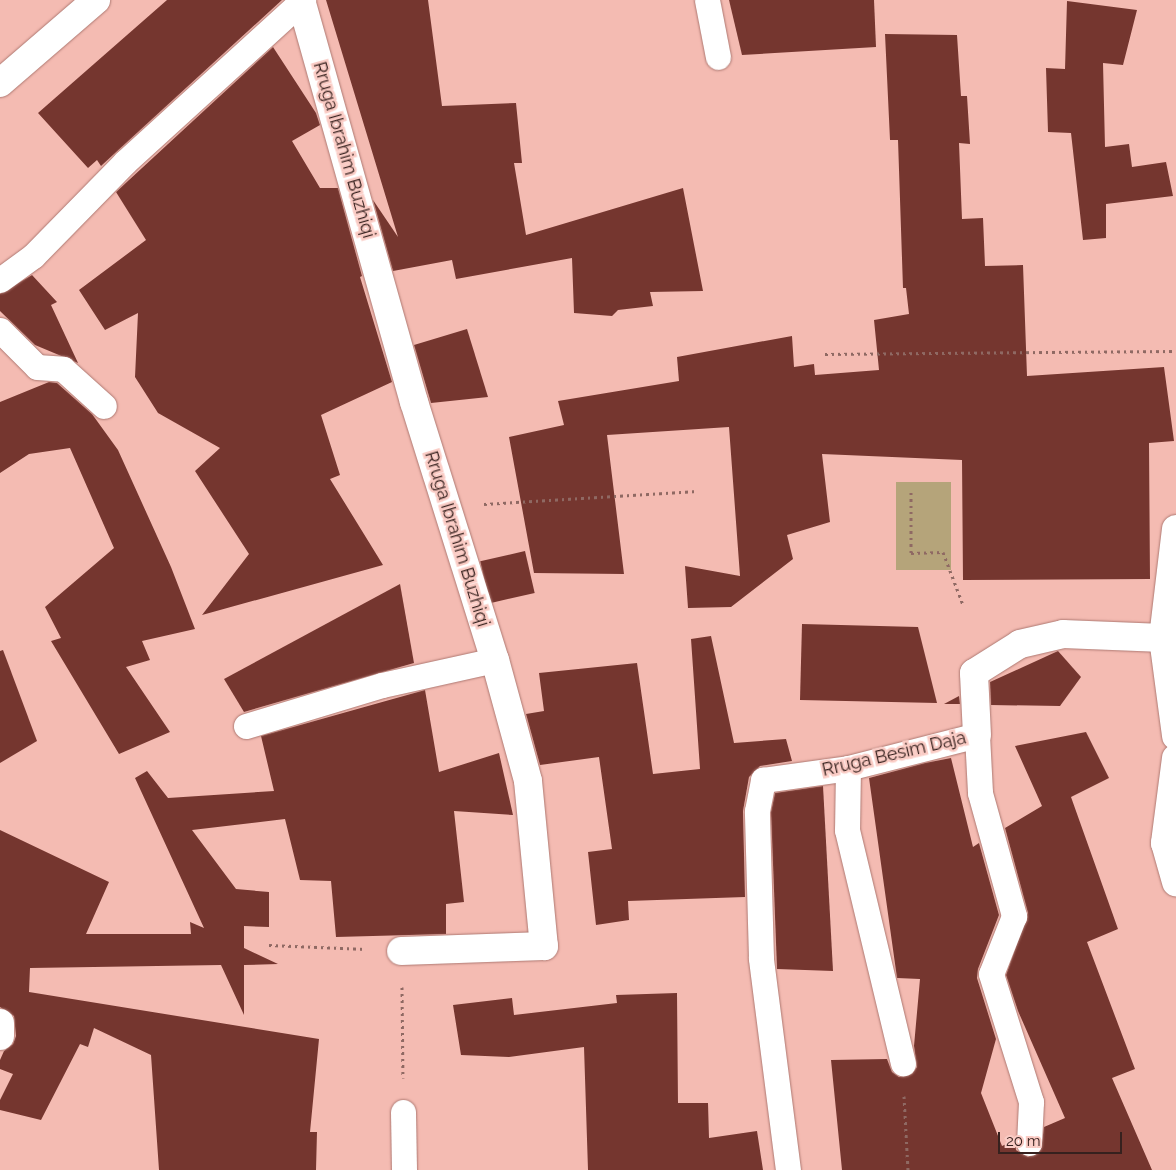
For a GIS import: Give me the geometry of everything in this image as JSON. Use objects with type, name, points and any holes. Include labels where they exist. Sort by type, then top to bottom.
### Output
[{"type":"street","points":[[0,83],[96,0]]},
{"type":"street","name":"Rruga Ibrahim Buzhiqi","points":[[302,0],[414,402],[495,660],[528,781],[544,946],[401,951]]},
{"type":"street","points":[[1176,529],[1163,638],[1176,736]]},
{"type":"street","name":"Rruga Besim Daja","points":[[978,735],[974,673],[1020,644],[1063,634],[1163,638]]},
{"type":"street","points":[[1176,758],[1164,843],[1176,882]]},
{"type":"street","points":[[0,1023],[0,1036]]},
{"type":"lane","points":[[0,280],[33,256],[124,162],[302,0]]},
{"type":"lane","points":[[707,0],[718,56]]},
{"type":"lane","points":[[0,330],[37,367],[63,368],[104,406]]},
{"type":"lane","points":[[246,726],[382,685],[495,660]]},
{"type":"lane","points":[[978,735],[980,793],[1014,916],[991,974],[1031,1102],[1029,1143]]},
{"type":"lane","name":"Rruga Besim Daja","points":[[788,1170],[762,958],[758,811],[763,780],[848,768],[978,735]]},
{"type":"lane","points":[[848,768],[847,830],[903,1063]]},
{"type":"lane","points":[[403,1112],[404,1170]]},
{"type":"path","points":[[825,354],[1176,351]]},
{"type":"path","points":[[448,506],[698,491]]},
{"type":"path","points":[[911,492],[911,553],[943,552],[963,605]]},
{"type":"path","points":[[269,945],[401,951],[403,1112]]},
{"type":"path","points":[[903,1063],[908,1170]]},
{"type":"shaded area","points":[[896,482],[951,482],[951,570],[896,570]]},
{"type":"building","points":[[167,0],[282,0],[101,166],[97,160],[88,168],[38,113]]},
{"type":"building","points":[[326,0],[428,0],[442,106],[516,103],[522,163],[514,163],[526,235],[683,188],[703,291],[650,292],[653,306],[618,310],[612,316],[574,313],[572,258],[456,279],[452,260],[393,271],[373,200],[398,237]]},
{"type":"building","points":[[729,0],[874,0],[876,47],[742,55]]},
{"type":"building","points":[[1067,1],[1137,10],[1123,65],[1103,63],[1105,147],[1129,144],[1132,167],[1166,162],[1173,196],[1106,204],[1106,238],[1083,240],[1071,133],[1048,132],[1046,68],[1065,69]]},
{"type":"building","points":[[885,34],[957,35],[961,96],[967,96],[970,144],[959,143],[962,219],[983,218],[985,266],[1023,265],[1027,376],[1164,367],[1174,441],[1149,443],[1150,579],[963,580],[962,460],[822,454],[830,522],[787,535],[793,559],[731,607],[688,608],[685,566],[740,576],[729,427],[607,435],[624,574],[534,573],[509,437],[564,425],[558,401],[679,381],[677,357],[792,336],[794,367],[814,364],[815,375],[879,370],[874,320],[909,314],[906,288],[903,288],[898,140],[890,140]]},
{"type":"building","points":[[273,47],[316,113],[320,125],[292,141],[320,188],[338,188],[362,276],[360,277],[392,382],[321,415],[340,475],[330,479],[383,565],[202,615],[249,554],[195,471],[220,448],[158,413],[135,377],[138,313],[105,330],[79,290],[146,240],[116,192]]},
{"type":"building","points":[[32,275],[57,302],[51,305],[78,363],[35,345],[0,311],[0,294]]},
{"type":"building","points":[[467,329],[488,397],[431,403],[414,345]]},
{"type":"building","points":[[49,382],[57,383],[92,414],[118,450],[171,567],[195,629],[142,641],[150,660],[126,667],[170,732],[119,754],[51,641],[61,638],[45,607],[114,548],[70,448],[29,454],[0,473],[0,402]]},
{"type":"building","points":[[525,551],[535,593],[490,603],[480,561]]},
{"type":"building","points":[[400,584],[414,663],[244,712],[224,679]]},
{"type":"building","points":[[802,624],[918,627],[937,703],[800,700]]},
{"type":"building","points":[[711,636],[734,743],[786,739],[792,761],[760,766],[749,777],[743,811],[745,897],[628,901],[629,920],[596,925],[588,852],[612,849],[599,757],[540,765],[526,714],[544,711],[539,673],[637,663],[653,774],[700,769],[691,639]]},
{"type":"building","points":[[3,650],[37,741],[0,763],[0,651]]},
{"type":"building","points":[[1058,651],[1081,677],[1060,706],[991,705],[990,682]]},
{"type":"building","points":[[425,690],[439,772],[499,753],[513,815],[454,811],[464,902],[446,904],[446,934],[336,937],[331,881],[300,880],[285,819],[192,830],[236,889],[269,892],[269,927],[244,926],[244,948],[278,964],[244,965],[244,1015],[221,965],[30,968],[29,992],[319,1039],[310,1132],[317,1132],[316,1170],[159,1170],[151,1055],[94,1028],[88,1047],[80,1044],[41,1120],[0,1110],[0,1100],[13,1074],[0,1069],[0,1060],[4,1051],[13,1044],[16,1036],[14,1016],[0,1007],[0,830],[109,882],[86,934],[191,934],[190,922],[204,928],[135,778],[147,771],[168,798],[274,791],[261,736]]},
{"type":"building","points":[[959,696],[960,704],[944,704]]},
{"type":"building","points":[[1086,732],[1109,778],[1071,797],[1118,929],[1087,942],[1135,1069],[1112,1078],[1152,1170],[842,1170],[831,1060],[887,1059],[892,1072],[899,1077],[912,1074],[917,1067],[914,1046],[920,979],[897,978],[869,778],[925,763],[951,758],[973,847],[979,843],[999,915],[978,969],[977,978],[996,1039],[981,1093],[1002,1146],[1015,1140],[1016,1150],[1028,1157],[1041,1150],[1044,1127],[1065,1118],[1018,1011],[1006,975],[1028,913],[1005,828],[1042,806],[1015,746]]},
{"type":"building","points":[[823,786],[833,971],[777,969],[771,812],[775,793]]},
{"type":"building","points":[[677,993],[678,1103],[708,1103],[709,1138],[757,1131],[763,1170],[588,1170],[584,1047],[509,1057],[461,1055],[453,1005],[512,998],[514,1015],[617,1003],[616,995]]}]
